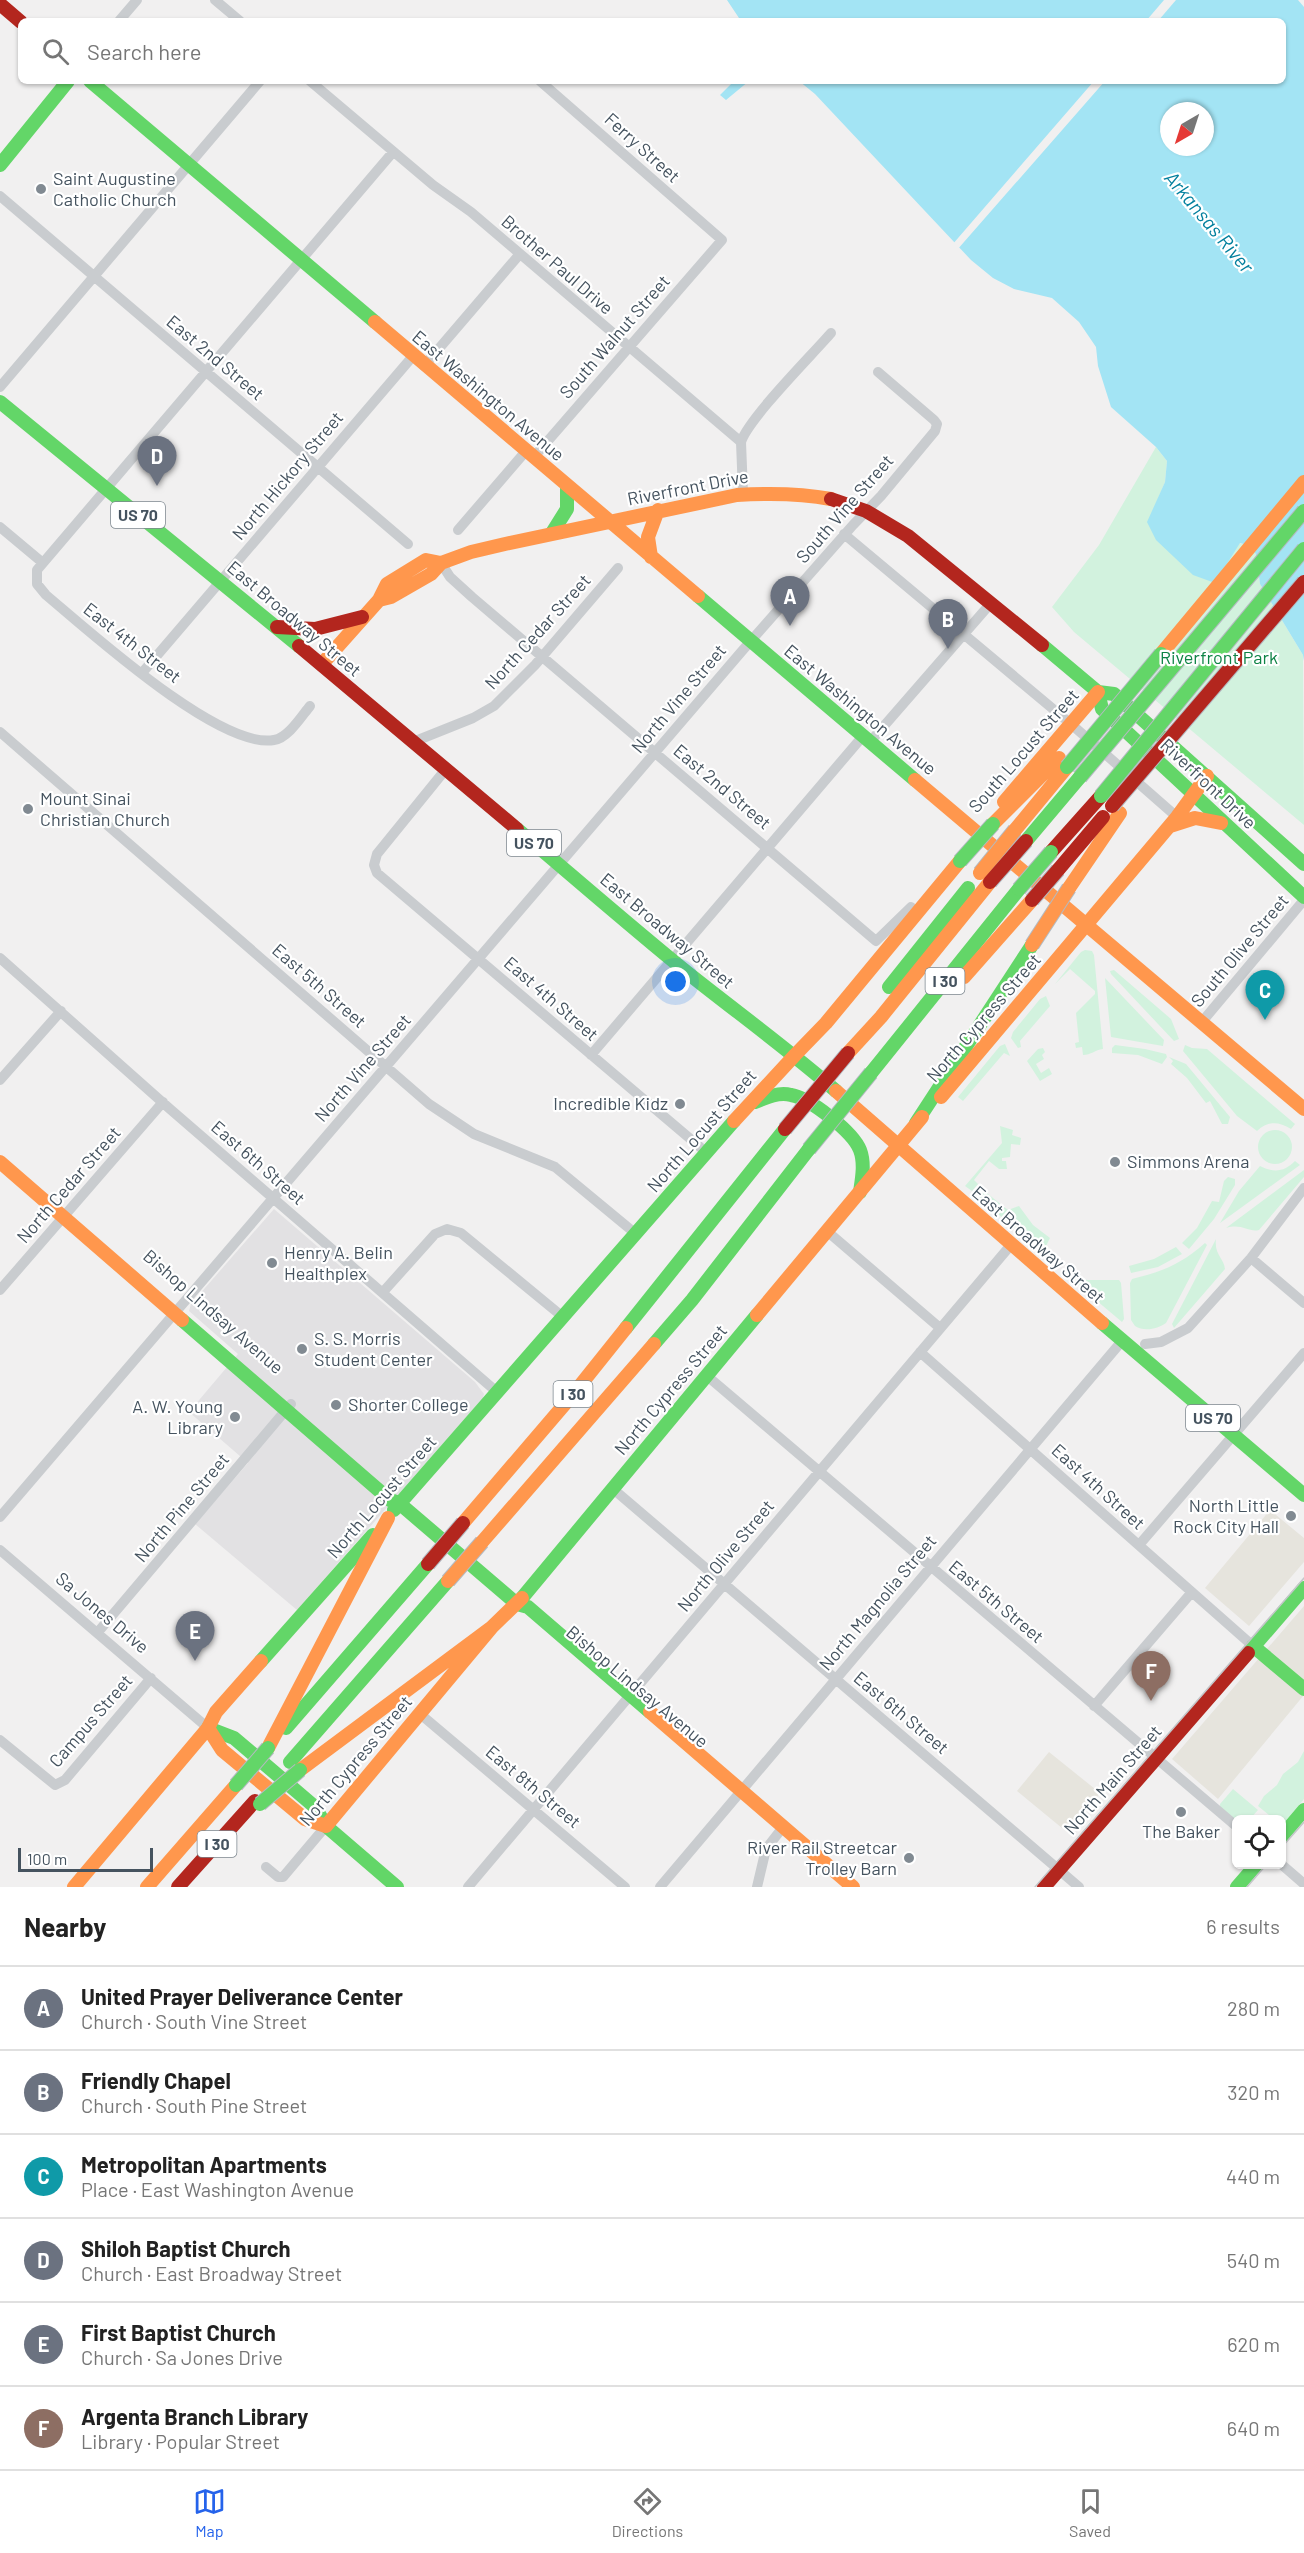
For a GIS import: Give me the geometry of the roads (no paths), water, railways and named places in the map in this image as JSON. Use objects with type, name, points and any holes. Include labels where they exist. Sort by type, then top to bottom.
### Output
[{"type":"main road","points":[[0,3],[18,19]]},
{"type":"main road","points":[[0,165],[66,84]]},
{"type":"main road","name":"East Washington Avenue","points":[[93,84],[1304,1109]]},
{"type":"main road","name":"East Broadway Street","points":[[0,402],[322,663],[672,960],[764,1034],[795,1055],[1010,1246],[1304,1495]]},
{"type":"main road","points":[[985,877],[1063,763],[1161,654],[1304,482]]},
{"type":"main road","points":[[552,533],[567,508],[567,486]]},
{"type":"main road","name":"Riverfront Drive","points":[[322,663],[379,600],[391,597],[431,574],[441,562],[471,552],[552,533],[743,493],[769,491],[804,494],[841,502],[865,511],[888,522],[922,545],[1098,692],[1114,694],[1304,864]]},
{"type":"main road","points":[[651,557],[648,537],[658,510]]},
{"type":"main road","name":"I 30","points":[[147,1887],[570,1398],[785,1129],[881,1017],[985,877],[1026,841],[1304,511]]},
{"type":"main road","name":"I 30","points":[[178,1887],[234,1824],[295,1766],[448,1581],[692,1300],[1019,889],[1101,796],[1304,549]]},
{"type":"main road","points":[[871,1073],[900,1048],[1058,870],[1162,759],[1164,748],[1304,582]]},
{"type":"main road","points":[[277,627],[315,629],[362,617]]},
{"type":"main road","name":"Riverfront Drive","points":[[1098,692],[1102,709],[1304,898]]},
{"type":"main road","name":"South Locust Street","points":[[977,832],[1098,692]]},
{"type":"main road","name":"North Locust Street","points":[[74,1887],[208,1728],[223,1704],[707,1153],[826,1023],[960,861],[993,824],[1063,763]]},
{"type":"main road","name":"North Cypress Street","points":[[326,1826],[492,1627],[517,1604],[706,1375],[828,1232],[916,1123],[955,1082],[1174,822],[1207,776]]},
{"type":"main road","points":[[916,1123],[1069,888],[1116,810]]},
{"type":"main road","points":[[1174,822],[1204,818],[1225,824]]},
{"type":"main road","points":[[750,1105],[770,1095],[785,1094],[802,1096],[821,1110],[849,1135],[860,1149],[863,1166],[860,1192]]},
{"type":"main road","name":"Bishop Lindsay Avenue","points":[[0,1151],[66,1213],[289,1407],[390,1500],[399,1503],[517,1604],[520,1614],[628,1698],[728,1788],[741,1792],[853,1887]]},
{"type":"main road","name":"Bishop Lindsay Avenue","points":[[0,1162],[66,1213]]},
{"type":"main road","points":[[268,1748],[388,1518]]},
{"type":"main road","name":"North Main Street","points":[[1044,1887],[1304,1588]]},
{"type":"main road","points":[[295,1766],[492,1627]]},
{"type":"main road","points":[[1253,1646],[1304,1689]]},
{"type":"main road","name":"Sa Jones Drive","points":[[208,1728],[234,1738],[315,1807],[326,1826],[398,1887]]},
{"type":"main road","points":[[1286,1830],[1304,1810]]},
{"type":"main road","points":[[1237,1887],[1253,1869]]},
{"type":"street","points":[[122,18],[137,0]]},
{"type":"street","points":[[214,0],[236,18]]},
{"type":"street","points":[[0,387],[257,84]]},
{"type":"street","name":"Brother Paul Drive","points":[[314,84],[433,185],[471,212],[741,442]]},
{"type":"street","name":"Ferry Street","points":[[543,84],[722,240]]},
{"type":"street","points":[[0,527],[43,563],[393,152]]},
{"type":"street","name":"East 2nd Street","points":[[0,196],[408,544]]},
{"type":"street","name":"South Walnut Street","points":[[458,530],[629,348],[722,240]]},
{"type":"street","name":"North Hickory Street","points":[[142,672],[317,466],[519,255]]},
{"type":"street","points":[[743,493],[741,442],[747,430],[831,333]]},
{"type":"street","name":"South Vine Street","points":[[751,641],[844,534],[881,496],[935,431],[937,424],[878,372]]},
{"type":"street","points":[[844,534],[1071,724],[1174,822]]},
{"type":"street","name":"East 2nd Street","points":[[441,562],[450,577],[472,597],[876,941],[912,906],[977,832]]},
{"type":"street","name":"East 4th Street","points":[[43,563],[37,570],[36,578],[41,590],[189,708],[230,730],[267,741],[276,740],[286,734],[310,706]]},
{"type":"street","name":"North Cedar Street","points":[[413,742],[473,718],[494,706],[542,656],[618,568]]},
{"type":"street","points":[[591,1055],[768,847],[991,603]]},
{"type":"street","name":"North Vine Street","points":[[0,1517],[386,1066],[480,960],[751,641]]},
{"type":"street","name":"East 5th Street","points":[[0,732],[454,1123],[474,1134],[555,1167],[636,1234]]},
{"type":"street","name":"East 4th Street","points":[[446,770],[377,854],[375,869],[395,890],[707,1153]]},
{"type":"street","name":"South Olive Street","points":[[1201,1023],[1304,898]]},
{"type":"street","name":"East 6th Street","points":[[0,958],[497,1392]]},
{"type":"street","points":[[0,1080],[61,1011]]},
{"type":"street","name":"North Cedar Street","points":[[0,1290],[163,1102]]},
{"type":"street","points":[[1145,1344],[1168,1339],[1188,1328],[1251,1258],[1304,1188]]},
{"type":"street","points":[[383,1292],[437,1232],[454,1229],[462,1233],[563,1317]]},
{"type":"street","points":[[828,1232],[940,1328]]},
{"type":"street","name":"North Olive Street","points":[[468,1887],[1010,1246]]},
{"type":"street","points":[[1251,1258],[1304,1303]]},
{"type":"street","name":"North Magnolia Street","points":[[660,1887],[1122,1341]]},
{"type":"street","name":"East 4th Street","points":[[920,1352],[1253,1646]]},
{"type":"street","points":[[1139,1545],[1304,1353]]},
{"type":"street","name":"East 5th Street","points":[[706,1375],[930,1568],[1232,1823]]},
{"type":"street","name":"North Pine Street","points":[[98,1632],[289,1407]]},
{"type":"street","name":"East 6th Street","points":[[612,1488],[1079,1887]]},
{"type":"street","name":"Sa Jones Drive","points":[[0,1550],[208,1728]]},
{"type":"street","points":[[1094,1706],[1192,1592]]},
{"type":"street","name":"Campus Street","points":[[0,1740],[55,1785],[65,1780],[151,1678]]},
{"type":"street","name":"East 8th Street","points":[[419,1713],[625,1887]]},
{"type":"street","name":"North Cypress Street","points":[[266,1867],[278,1877],[282,1877],[326,1826]]},
{"type":"street","points":[[757,1887],[766,1849],[783,1827]]},
{"type":"street","points":[[1286,1868],[1304,1884]]},
{"type":"water","name":"Arkansas River","points":[[727,0],[1298,0],[1304,7],[1304,661],[1303,655],[1260,584],[1256,554],[1247,545],[1240,543],[1215,583],[1193,575],[1156,540],[1147,522],[1165,482],[1167,461],[1156,447],[1111,407],[1098,366],[1096,347],[1079,322],[1052,298],[1014,289],[993,278],[971,260],[815,94],[803,84],[1286,84],[1286,18],[739,18]]},
{"type":"water","points":[[731,84],[745,84],[726,100],[720,95]]},
{"type":"tram line","points":[[1035,1887],[1304,1578]]},
{"type":"tram line","points":[[1286,1842],[1304,1822]]},
{"type":"tram line","points":[[1247,1887],[1263,1869]]},
{"type":"place","name":"Saint Augustine Catholic Church","points":[[41,189]]},
{"type":"place","name":"Shiloh Baptist Church","points":[[157,486]]},
{"type":"place","name":"United Prayer Deliverance Center","points":[[790,626]]},
{"type":"place","name":"Friendly Chapel","points":[[948,649]]},
{"type":"place","name":"Mount Sinai Christian Church","points":[[28,809]]},
{"type":"place","name":"Metropolitan Apartments","points":[[1265,1020]]},
{"type":"place","name":"Incredible Kidz","points":[[680,1104]]},
{"type":"place","name":"Simmons Arena","points":[[1115,1162]]},
{"type":"place","name":"Henry A. Belin Healthplex","points":[[272,1263]]},
{"type":"place","name":"S. S. Morris Student Center","points":[[302,1349]]},
{"type":"place","name":"Shorter College","points":[[336,1405]]},
{"type":"place","name":"A. W. Young Library","points":[[235,1417]]},
{"type":"place","name":"North Little Rock City Hall","points":[[1291,1516]]},
{"type":"place","name":"First Baptist Church","points":[[195,1661]]},
{"type":"place","name":"Argenta Branch Library","points":[[1151,1701]]},
{"type":"place","name":"The Baker","points":[[1181,1812]]},
{"type":"place","name":"River Rail Streetcar Trolley Barn","points":[[909,1858]]},
{"type":"park label","name":"Riverfront Park","points":[[1219,658]]}]
